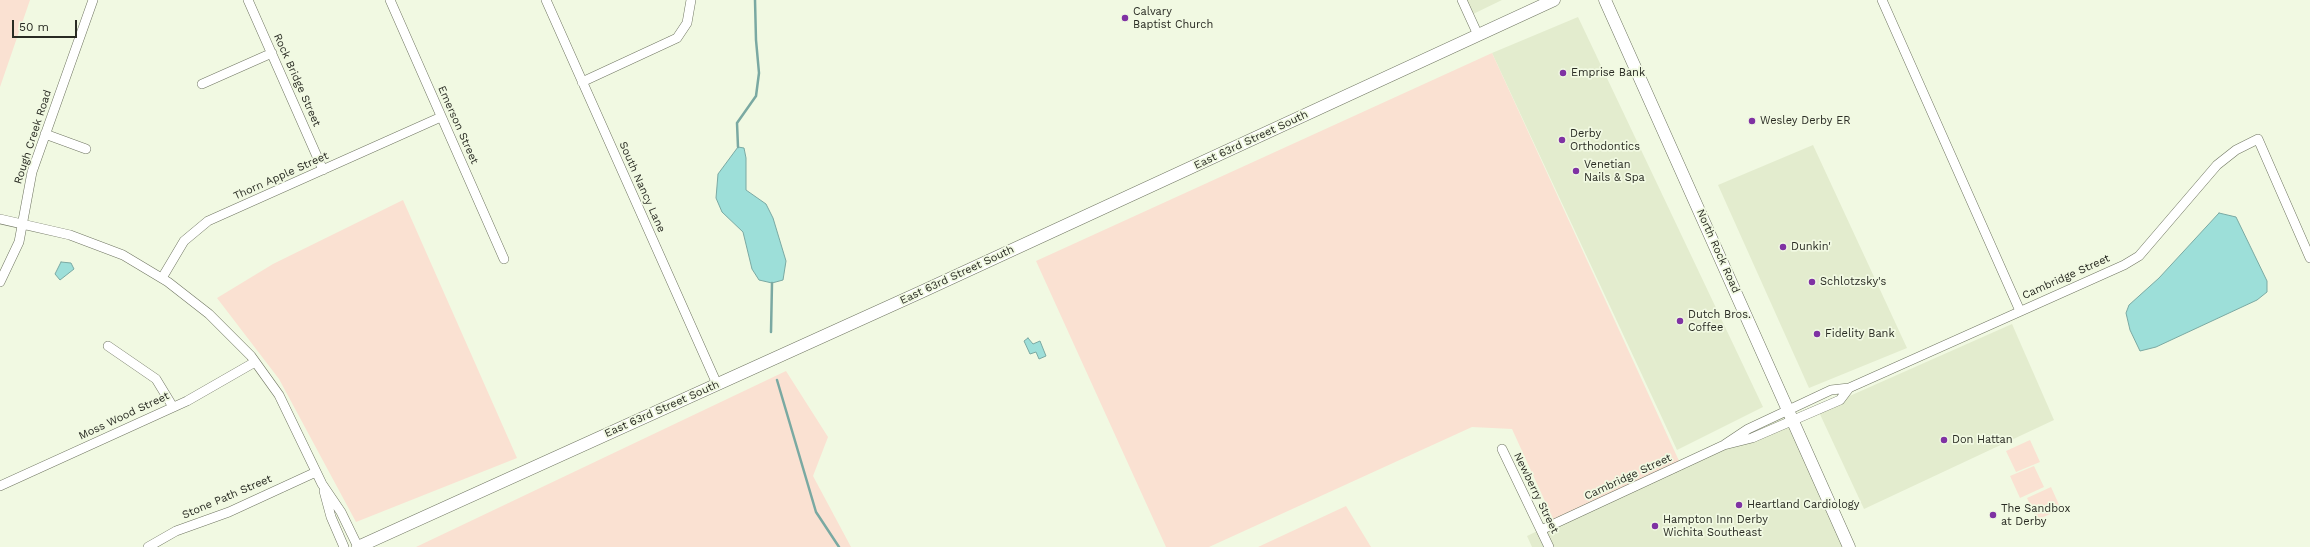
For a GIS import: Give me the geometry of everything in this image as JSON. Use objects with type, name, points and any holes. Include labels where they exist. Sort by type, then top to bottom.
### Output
[{"type":"main road","name":"North Rock Road","points":[[1605,0],[1849,547]]},
{"type":"main road","name":"East 63rd Street South","points":[[358,547],[1552,1]]},
{"type":"street","name":"Rough Creek Road","points":[[0,282],[16,251],[23,223],[29,183],[93,0]]},
{"type":"street","name":"Rock Bridge Street","points":[[248,0],[323,170]]},
{"type":"street","name":"Emerson Street","points":[[390,0],[504,259]]},
{"type":"street","name":"South Nancy Lane","points":[[546,0],[717,384]]},
{"type":"street","points":[[582,82],[677,38],[687,23],[691,0]]},
{"type":"street","points":[[1462,0],[1478,35]]},
{"type":"street","points":[[1882,0],[2020,311]]},
{"type":"street","points":[[202,84],[272,53]]},
{"type":"street","name":"Thorn Apple Street","points":[[162,278],[184,241],[208,221],[441,117]]},
{"type":"street","points":[[45,134],[86,149]]},
{"type":"street","name":"Cambridge Street","points":[[1541,530],[1724,445],[1748,429],[1791,416],[1831,390],[1849,388],[2124,265],[2139,256],[2217,165],[2236,150],[2258,139],[2310,258]]},
{"type":"street","points":[[0,219],[23,223],[93,242],[123,255],[162,278],[209,314],[255,362],[279,395],[322,484],[341,512],[358,547]]},
{"type":"street","points":[[108,346],[156,379],[173,407]]},
{"type":"street","name":"Moss Wood Street","points":[[0,486],[173,407],[233,377],[255,362]]},
{"type":"street","name":"Newberry Street","points":[[1502,449],[1549,547]]},
{"type":"street","name":"Stone Path Street","points":[[148,547],[176,531],[221,515],[316,472]]},
{"type":"street","points":[[322,484],[331,518],[344,547]]},
{"type":"shaded area","points":[[0,0],[30,0],[0,87]]},
{"type":"shaded area","points":[[1463,0],[1502,0],[1469,16]]},
{"type":"shaded area","points":[[1578,17],[1763,407],[1677,450],[1492,53]]},
{"type":"shaded area","points":[[1492,53],[1680,463],[1554,521],[1512,429],[1472,427],[1209,547],[1166,547],[1036,261]]},
{"type":"shaded area","points":[[1813,145],[1907,348],[1809,388],[1718,185]]},
{"type":"shaded area","points":[[403,200],[517,458],[356,522],[279,379],[217,298],[273,264]]},
{"type":"shaded area","points":[[2012,324],[2054,420],[1864,509],[1818,410]]},
{"type":"shaded area","points":[[786,371],[828,437],[813,476],[851,547],[416,547]]},
{"type":"shaded area","points":[[1789,411],[1849,547],[1532,547],[1527,536]]},
{"type":"shaded area","points":[[2030,440],[2040,462],[2016,472],[2006,451]]},
{"type":"shaded area","points":[[2034,466],[2044,487],[2020,498],[2010,476]]},
{"type":"shaded area","points":[[2051,487],[2061,509],[2037,520],[2027,498]]},
{"type":"shaded area","points":[[1346,506],[1371,547],[1258,547]]},
{"type":"water","points":[[738,147],[744,148],[746,158],[746,190],[766,204],[773,218],[786,261],[783,280],[772,283],[759,280],[752,269],[743,232],[722,212],[716,198],[718,174]]},
{"type":"water","points":[[2219,213],[2236,217],[2267,281],[2267,292],[2257,300],[2156,347],[2140,351],[2130,330],[2126,313],[2129,305],[2159,278]]},
{"type":"water","points":[[61,262],[71,263],[74,269],[60,280],[55,274]]},
{"type":"water","points":[[1028,338],[1033,344],[1040,341],[1046,356],[1039,359],[1036,352],[1030,354],[1024,341]]},
{"type":"waterway","points":[[738,147],[737,123],[756,96],[759,73],[755,0]]},
{"type":"waterway","points":[[771,332],[772,283]]},
{"type":"waterway","points":[[777,380],[816,512],[839,547]]},
{"type":"place","name":"Calvary Baptist Church","points":[[1125,18]]},
{"type":"place","name":"Emprise Bank","points":[[1563,73]]},
{"type":"place","name":"Wesley Derby ER","points":[[1752,121]]},
{"type":"place","name":"Derby Orthodontics","points":[[1562,140]]},
{"type":"place","name":"Venetian Nails & Spa","points":[[1576,171]]},
{"type":"place","name":"Dunkin'","points":[[1783,247]]},
{"type":"place","name":"Schlotzsky's","points":[[1812,282]]},
{"type":"place","name":"Dutch Bros. Coffee","points":[[1680,321]]},
{"type":"place","name":"Fidelity Bank","points":[[1817,334]]},
{"type":"place","name":"Don Hattan","points":[[1944,440]]},
{"type":"place","name":"Heartland Cardiology","points":[[1739,505]]},
{"type":"place","name":"The Sandbox at Derby","points":[[1993,515]]},
{"type":"place","name":"Hampton Inn Derby Wichita Southeast","points":[[1655,526]]}]
